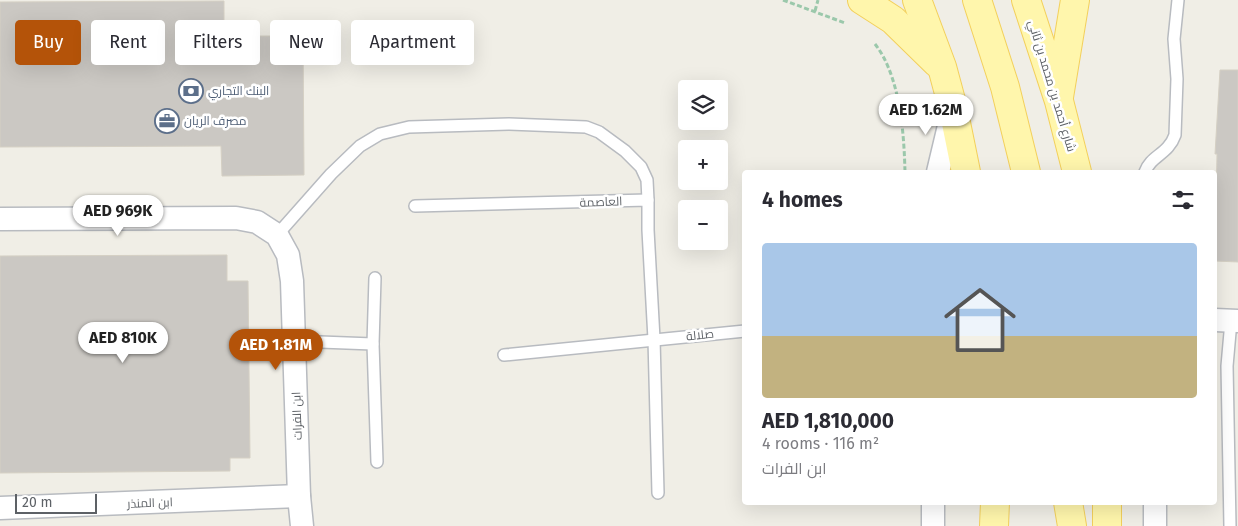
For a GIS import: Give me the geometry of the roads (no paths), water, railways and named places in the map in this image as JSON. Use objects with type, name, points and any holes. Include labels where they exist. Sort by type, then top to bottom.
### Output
[{"type":"main road","points":[[862,0],[893,20],[942,67]]},
{"type":"main road","points":[[917,0],[942,67],[953,108],[966,170]]},
{"type":"main road","points":[[977,0],[1005,87],[1026,170]]},
{"type":"main road","name":"شارع أحمد بن محمد بن ثاني","points":[[1026,0],[1059,101],[1076,170]]},
{"type":"main road","points":[[1059,101],[1075,0]]},
{"type":"main road","points":[[994,505],[994,526]]},
{"type":"main road","points":[[1068,505],[1072,526]]},
{"type":"main road","points":[[1107,505],[1107,526]]},
{"type":"street","points":[[938,170],[953,108]]},
{"type":"street","name":"ابن الفرات","points":[[0,219],[236,218],[258,222],[276,235],[288,254],[292,281],[299,496],[302,526]]},
{"type":"street","name":"ابن المنذر","points":[[0,508],[299,496]]},
{"type":"street","points":[[933,505],[933,526]]},
{"type":"street","points":[[1154,505],[1155,526]]},
{"type":"street","points":[[53,526],[71,506]]},
{"type":"lane","points":[[1146,170],[1155,158],[1172,143],[1174,135],[1178,79],[1174,39],[1178,0]]},
{"type":"lane","points":[[276,235],[331,174],[360,146],[380,134],[409,127],[509,124],[586,127],[599,132],[626,151],[641,167],[647,180],[658,493]]},
{"type":"lane","name":"العاصمة","points":[[415,206],[648,200]]},
{"type":"lane","points":[[375,278],[373,344],[377,462]]},
{"type":"lane","points":[[1223,320],[1227,366],[1230,526]]},
{"type":"lane","name":"صلالة","points":[[504,354],[742,330]]},
{"type":"lane","points":[[294,341],[373,344]]},
{"type":"place","name":"البنك التجاري","points":[[191,91]]},
{"type":"place","name":"مصرف الريان","points":[[167,121]]}]
